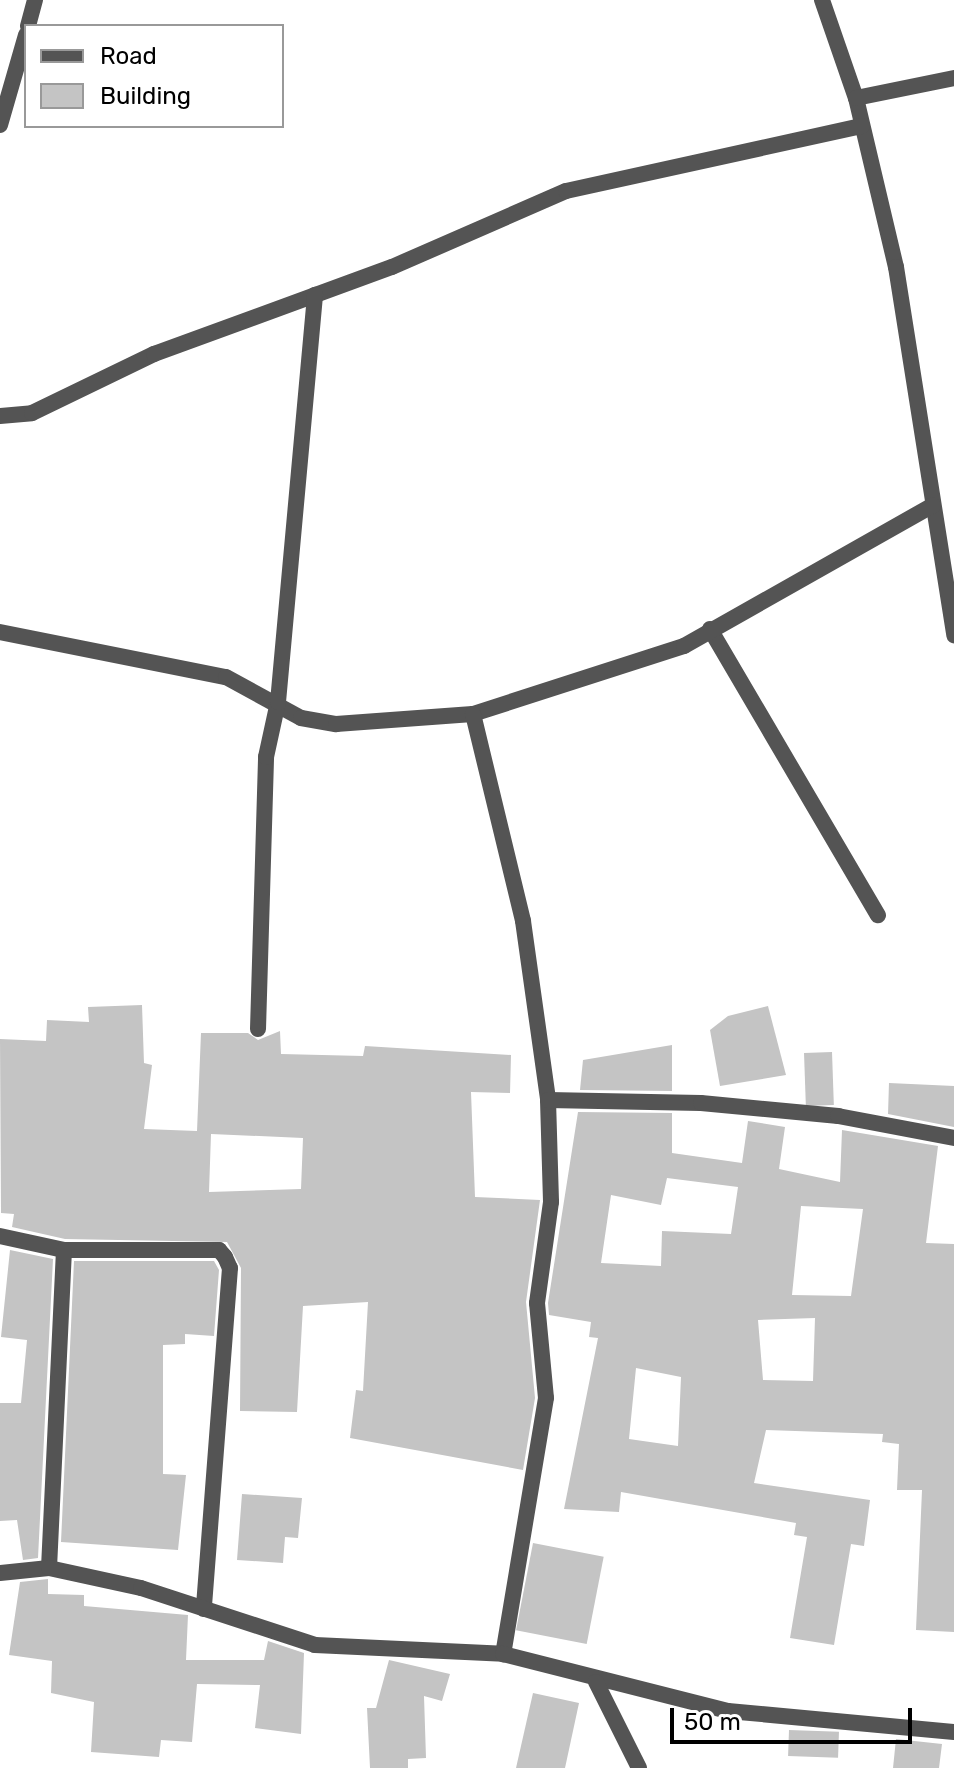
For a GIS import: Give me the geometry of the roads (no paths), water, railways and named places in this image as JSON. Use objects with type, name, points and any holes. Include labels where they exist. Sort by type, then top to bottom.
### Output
[{"type":"street","points":[[29,24],[35,0]]},
{"type":"street","points":[[822,0],[856,98],[896,267],[954,635]]},
{"type":"street","points":[[0,125],[24,42]]},
{"type":"street","points":[[856,98],[954,78]]},
{"type":"street","points":[[0,416],[32,413],[154,354],[315,295],[566,191],[862,126]]},
{"type":"street","points":[[258,1029],[266,757],[278,702],[315,295]]},
{"type":"street","points":[[0,632],[226,677],[278,702],[301,718],[336,724],[473,714],[642,664],[933,505]]},
{"type":"street","points":[[710,629],[878,915]]},
{"type":"street","points":[[473,714],[523,921],[548,1100],[551,1202],[537,1303],[546,1398],[503,1654]]},
{"type":"street","points":[[548,1100],[701,1103],[838,1116],[954,1138]]},
{"type":"street","points":[[0,1236],[64,1250],[219,1250],[230,1268],[204,1609]]},
{"type":"street","points":[[49,1568],[64,1250]]},
{"type":"street","points":[[0,1573],[49,1568],[204,1609],[315,1645],[503,1654],[596,1682],[728,1711],[954,1732]]},
{"type":"street","points":[[596,1682],[639,1768]]}]
